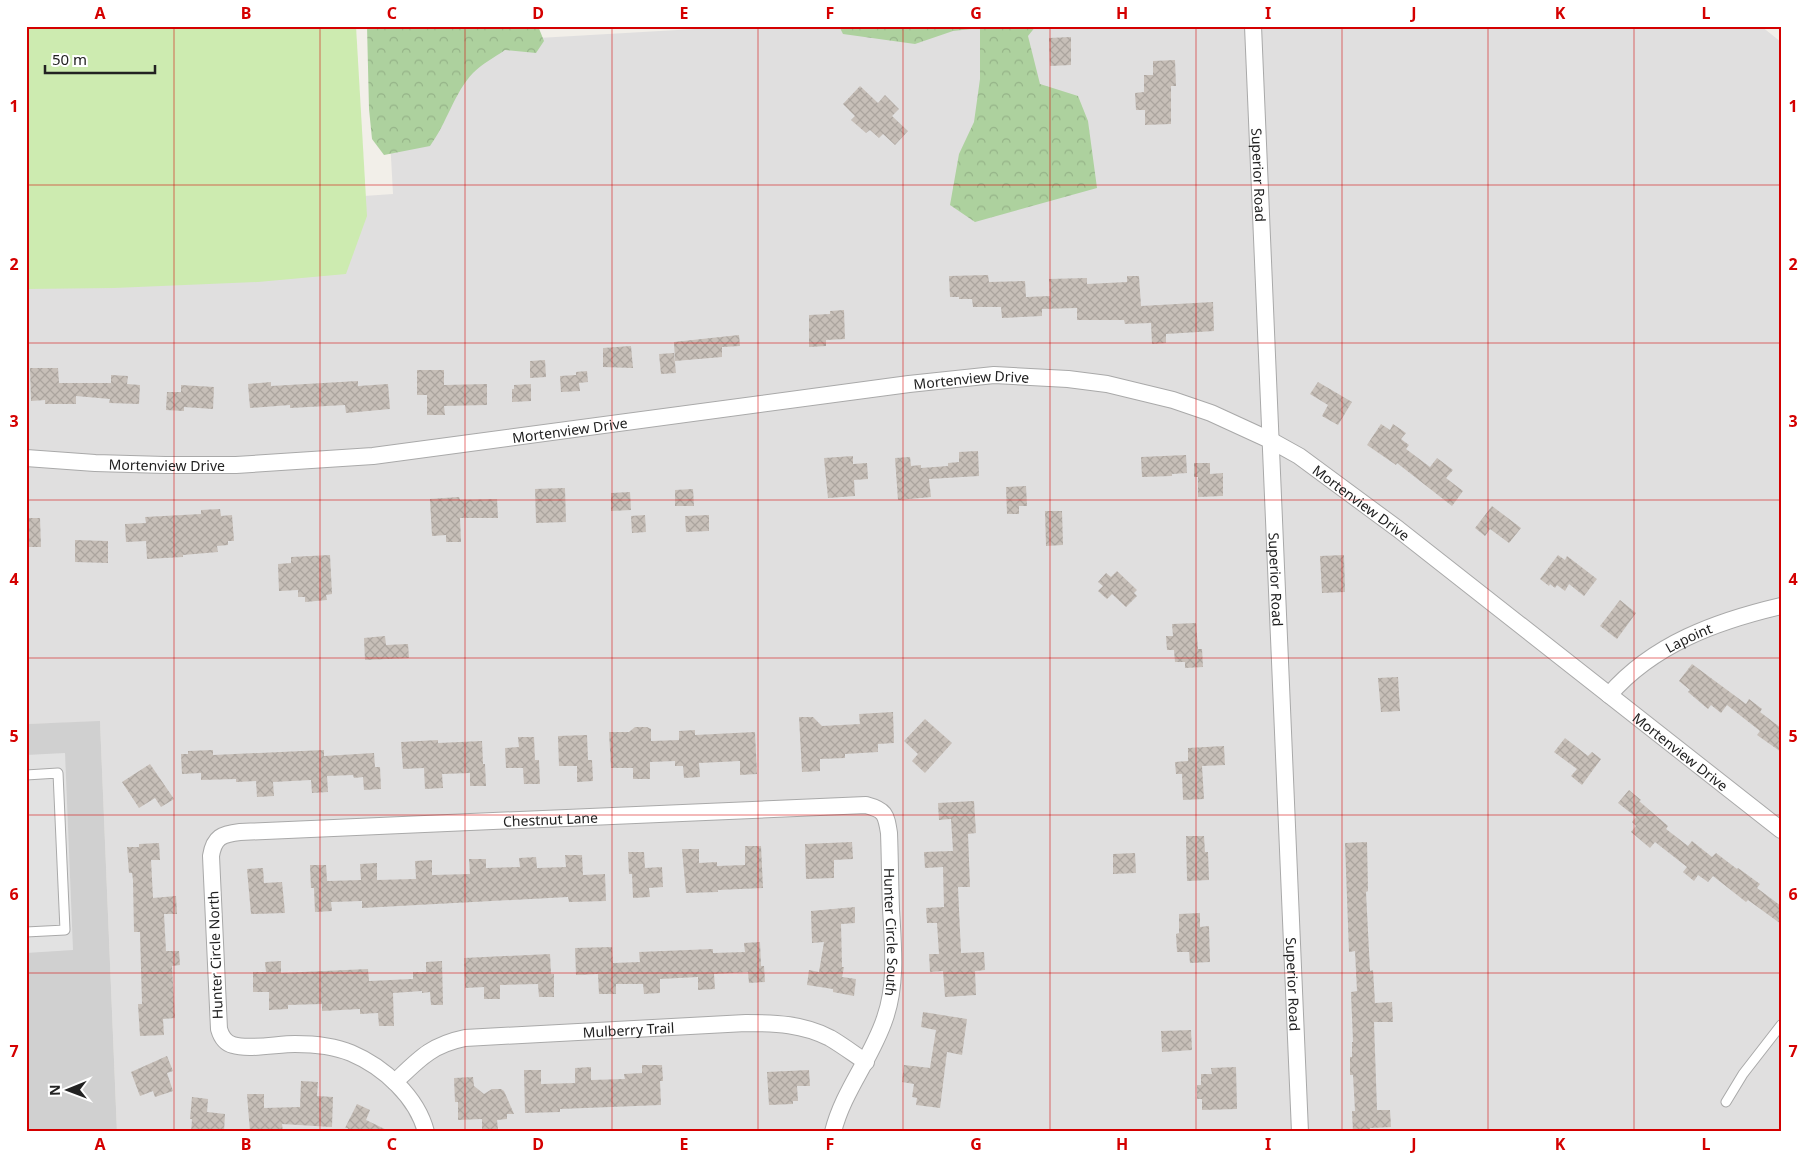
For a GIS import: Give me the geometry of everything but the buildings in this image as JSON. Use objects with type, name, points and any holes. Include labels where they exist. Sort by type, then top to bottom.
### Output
[{"type":"street","name":"Superior Road","points":[[1253,26],[1300,1132]]},
{"type":"street","name":"Mortenview Drive","points":[[26,458],[95,463],[174,465],[255,464],[373,456],[909,384],[994,375],[1068,379],[1136,390],[1174,400],[1211,413],[1299,456],[1398,529],[1781,830]]},
{"type":"street","name":"Lapoint","points":[[1609,695],[1623,679],[1677,642],[1711,626],[1747,614],[1781,606]]},
{"type":"street","name":"Chestnut Lane","points":[[218,838],[240,832],[866,805],[883,812]]},
{"type":"street","name":"Hunter Circle South","points":[[833,1132],[841,1106],[866,1062],[886,1016],[893,974],[894,954],[889,833],[887,818],[883,812]]},
{"type":"street","name":"Hunter Circle North","points":[[218,838],[213,846],[211,856],[219,1028],[223,1038],[232,1045],[322,1045],[350,1052],[366,1060],[395,1082],[413,1104],[424,1124],[426,1132]]},
{"type":"street","name":"Mulberry Trail","points":[[395,1082],[426,1052],[449,1041],[465,1038],[746,1023],[786,1024],[804,1028],[830,1038],[866,1062]]},
{"type":"lane","points":[[26,775],[58,773],[65,930],[26,932]]},
{"type":"lane","points":[[1726,1102],[1743,1074],[1781,1025]]},
{"type":"shaded area","points":[[747,26],[1761,26],[1781,42],[1781,1132],[117,1132],[100,722],[26,724],[26,219],[393,194],[385,47]]},
{"type":"shaded area","points":[[100,721],[117,1132],[26,1132],[26,724]]},
{"type":"shaded area","points":[[65,753],[73,950],[26,953],[26,755]]},
{"type":"green space","points":[[26,26],[356,26],[367,216],[346,274],[258,282],[114,288],[26,289]]},
{"type":"green space","points":[[367,26],[538,26],[544,41],[536,53],[505,50],[473,73],[466,81],[430,146],[384,155],[372,139],[369,109]]},
{"type":"green space","points":[[839,26],[1036,26],[1028,36],[1040,84],[1078,96],[1088,121],[1097,188],[975,222],[950,205],[959,154],[974,122],[980,79],[980,28],[953,31],[915,44],[843,34]]}]
